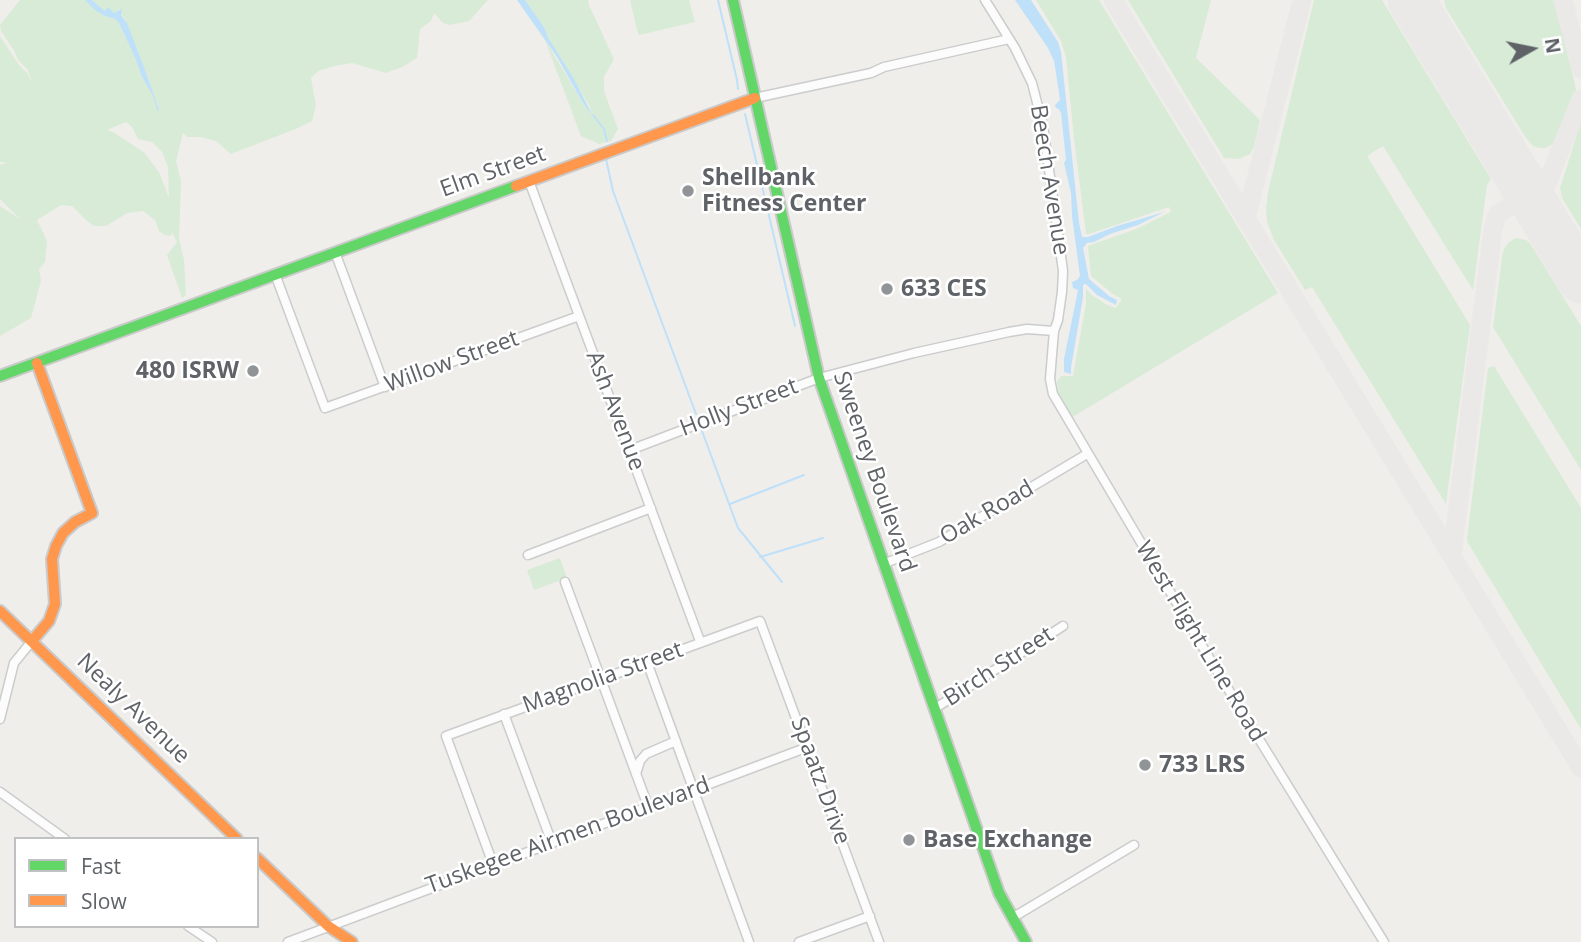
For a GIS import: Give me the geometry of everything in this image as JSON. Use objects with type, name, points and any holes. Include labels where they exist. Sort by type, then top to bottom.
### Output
[{"type":"main road","name":"Sweeney Boulevard","points":[[733,0],[819,378],[999,893],[1026,942]]},
{"type":"main road","name":"Elm Street","points":[[0,376],[755,98]]},
{"type":"main road","points":[[32,641],[49,621],[55,604],[52,559],[56,545],[75,522],[92,513],[37,363]]},
{"type":"main road","name":"Nealy Avenue","points":[[0,611],[235,837]]},
{"type":"main road","points":[[259,860],[328,926],[352,942]]},
{"type":"street","name":"Beech Avenue","points":[[985,0],[1032,83],[1044,126],[1063,271],[1060,309],[1054,331]]},
{"type":"street","name":"Elm Street","points":[[755,98],[1009,39]]},
{"type":"street","name":"Ash Avenue","points":[[529,181],[700,641]]},
{"type":"street","points":[[335,252],[385,387]]},
{"type":"street","name":"Willow Street","points":[[275,274],[325,408],[579,316]]},
{"type":"street","name":"Holly Street","points":[[630,450],[819,378],[1009,332],[1027,329],[1054,331]]},
{"type":"street","name":"West Flight Line Road","points":[[1054,331],[1050,379],[1053,394],[1219,674],[1384,942]]},
{"type":"street","name":"Oak Road","points":[[883,564],[939,542],[1087,454]]},
{"type":"street","points":[[528,555],[651,508]]},
{"type":"street","points":[[565,582],[648,806]]},
{"type":"street","name":"Magnolia Street","points":[[494,864],[446,736],[760,621]]},
{"type":"street","name":"Spaatz Drive","points":[[760,621],[879,942]]},
{"type":"street","name":"Birch Street","points":[[934,709],[1063,626]]},
{"type":"street","points":[[0,719],[14,663],[32,641]]},
{"type":"street","points":[[647,662],[749,942]]},
{"type":"street","points":[[504,714],[552,843]]},
{"type":"street","points":[[636,774],[640,761],[646,754],[676,741]]},
{"type":"street","name":"Tuskegee Airmen Boulevard","points":[[288,942],[808,747]]},
{"type":"street","points":[[0,792],[62,837]]},
{"type":"street","points":[[1012,918],[1134,845]]},
{"type":"street","points":[[799,942],[870,916]]},
{"type":"street","points":[[191,928],[212,942]]},
{"type":"green space","points":[[20,0],[85,0],[119,23],[158,111],[144,67],[120,9],[114,13],[106,12],[92,0],[488,0],[469,21],[450,25],[443,23],[434,13],[431,21],[420,29],[417,58],[402,67],[386,73],[352,63],[318,71],[311,78],[316,106],[312,121],[298,128],[231,154],[216,141],[187,137],[183,133],[176,161],[181,181],[179,239],[184,260],[186,295],[182,298],[167,255],[177,242],[172,232],[171,236],[159,231],[155,220],[143,211],[127,213],[106,226],[94,226],[72,206],[61,205],[37,220],[47,241],[45,262],[39,269],[41,281],[31,318],[0,336],[0,206],[20,219],[0,199],[0,165],[7,162],[0,162],[0,36],[34,85],[27,69],[18,60],[1,31],[0,25]],"holes":[[[126,122],[138,139],[152,142],[162,152],[168,167],[169,198],[160,174],[145,153],[107,130]]]},
{"type":"green space","points":[[525,0],[588,0],[614,59],[604,77],[604,91],[618,129],[611,141],[599,144],[581,136],[545,40],[592,114],[589,105],[544,27]]},
{"type":"green space","points":[[630,0],[689,0],[695,22],[639,35]]},
{"type":"green space","points":[[1036,0],[1099,0],[1278,293],[1071,418],[1059,397],[1057,382],[1061,376],[1073,376],[1086,304],[1086,289],[1107,305],[1116,308],[1122,299],[1091,276],[1088,246],[1136,229],[1171,212],[1169,207],[1086,234],[1066,57],[1061,41]]},
{"type":"green space","points":[[1128,0],[1211,0],[1196,58],[1260,120],[1250,154],[1239,159],[1224,158]]},
{"type":"green space","points":[[1314,0],[1382,0],[1491,179],[1487,185],[1473,290],[1383,146],[1367,156],[1470,325],[1446,504],[1312,287],[1305,290],[1274,240],[1267,222],[1268,192]]},
{"type":"green space","points":[[1444,0],[1555,0],[1576,89],[1556,140],[1551,145],[1539,148],[1526,138],[1446,8]]},
{"type":"green space","points":[[1581,122],[1581,229],[1562,198],[1560,188]]},
{"type":"green space","points":[[1516,238],[1530,243],[1581,326],[1581,470],[1493,327],[1503,251],[1508,243]]},
{"type":"green space","points":[[1494,366],[1581,508],[1581,729],[1467,539],[1488,368]]},
{"type":"green space","points":[[560,558],[567,578],[534,590],[527,570]]},
{"type":"water","points":[[85,0],[92,0],[105,11],[108,7],[114,13],[122,10],[121,15],[127,23],[144,67],[158,112],[119,23],[95,10]]},
{"type":"water","points":[[517,0],[525,0],[544,27],[593,116],[557,57]]},
{"type":"water","points":[[1015,0],[1031,0],[1058,42],[1061,52],[1082,237],[1164,212],[1138,225],[1087,243],[1083,248],[1089,279],[1117,300],[1116,305],[1097,295],[1086,284],[1083,285],[1071,374],[1064,372],[1064,359],[1078,290],[1073,288],[1072,282],[1080,276],[1071,193],[1064,163],[1066,160],[1061,113],[1055,105],[1060,100],[1056,73],[1048,48]]},
{"type":"waterway","points":[[718,0],[738,89]]},
{"type":"waterway","points":[[745,114],[795,326]]},
{"type":"waterway","points":[[593,115],[604,129],[607,141]]},
{"type":"waterway","points":[[606,159],[613,191],[696,414]]},
{"type":"waterway","points":[[702,431],[738,528],[782,582]]},
{"type":"waterway","points":[[730,504],[804,475]]},
{"type":"waterway","points":[[760,557],[823,538]]},
{"type":"taxiway","points":[[1113,0],[1581,768]]},
{"type":"taxiway","points":[[1246,218],[1302,0]]},
{"type":"taxiway","points":[[1425,0],[1434,38]]},
{"type":"taxiway","points":[[1563,0],[1581,69]]},
{"type":"taxiway","points":[[1537,208],[1581,99]]},
{"type":"taxiway","points":[[1452,555],[1493,229],[1497,215],[1528,193]]},
{"type":"runway","points":[[1411,0],[1581,280]]},
{"type":"traffic: fast","points":[[733,0],[819,378],[999,893],[1026,942]]},
{"type":"traffic: fast","points":[[0,376],[516,186]]},
{"type":"traffic: slow","points":[[516,186],[755,98]]},
{"type":"traffic: slow","points":[[32,641],[49,621],[55,604],[52,559],[56,546],[63,533],[75,522],[92,513],[37,363]]},
{"type":"traffic: slow","points":[[0,611],[235,837]]},
{"type":"traffic: slow","points":[[259,860],[328,926],[352,942]]},
{"type":"place","name":"Shellbank Fitness Center","points":[[688,191]]},
{"type":"place","name":"633 CES","points":[[887,289]]},
{"type":"place","name":"480 ISRW","points":[[253,371]]},
{"type":"place","name":"733 LRS","points":[[1145,765]]},
{"type":"place","name":"Base Exchange","points":[[909,840]]}]
